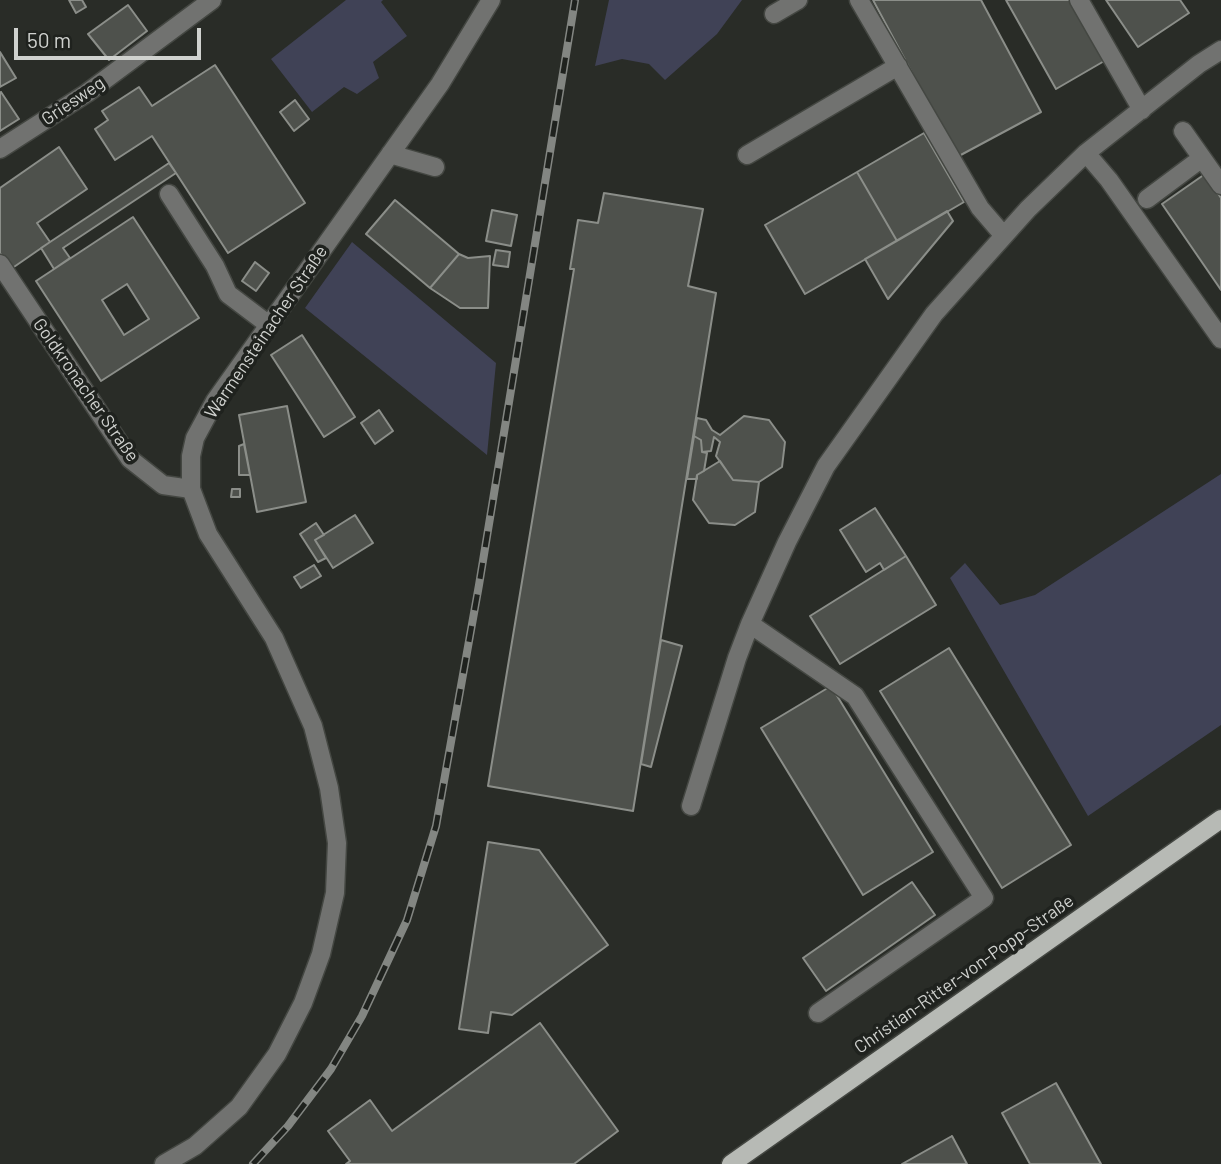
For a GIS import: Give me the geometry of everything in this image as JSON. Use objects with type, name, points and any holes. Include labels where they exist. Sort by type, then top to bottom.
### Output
[{"type":"main road","name":"Christian-Ritter-von-Popp-Straße","points":[[731,1164],[1221,819]]},
{"type":"street","name":"Griesweg","points":[[0,149],[87,93],[212,0]]},
{"type":"street","name":"Warmensteinacher Straße","points":[[164,1164],[195,1146],[239,1107],[276,1054],[303,1003],[321,954],[335,893],[337,843],[329,788],[313,726],[274,638],[208,534],[191,489],[191,456],[195,438],[215,401],[440,84],[491,0]]},
{"type":"street","points":[[774,14],[799,0]]},
{"type":"street","points":[[859,0],[980,208],[1004,236]]},
{"type":"street","points":[[1079,0],[1142,110]]},
{"type":"street","points":[[691,806],[750,624],[787,542],[826,466],[934,314],[1004,236],[1086,153],[1199,64],[1221,50]]},
{"type":"street","points":[[747,155],[898,66]]},
{"type":"street","points":[[1183,131],[1221,185]]},
{"type":"street","points":[[1086,153],[1109,180],[1221,339]]},
{"type":"street","points":[[390,154],[435,167]]},
{"type":"street","points":[[1147,199],[1202,159]]},
{"type":"street","points":[[169,194],[215,266],[228,294],[269,325]]},
{"type":"street","name":"Goldkronacher Straße","points":[[0,264],[130,459],[163,485],[191,489]]},
{"type":"street","points":[[750,624],[855,696],[984,898],[818,1013]]},
{"type":"shaded area","points":[[346,0],[383,0],[381,2],[407,36],[373,62],[379,78],[357,94],[344,87],[312,112],[271,59]]},
{"type":"shaded area","points":[[609,0],[742,0],[717,34],[665,80],[649,64],[622,59],[595,66]]},
{"type":"shaded area","points":[[352,242],[496,363],[487,455],[305,308]]},
{"type":"shaded area","points":[[1221,474],[1221,725],[1088,816],[950,578],[965,563],[1000,605],[1035,595]]},
{"type":"building","points":[[69,0],[82,0],[86,7],[76,13]]},
{"type":"building","points":[[873,0],[981,0],[1041,112],[957,157]]},
{"type":"building","points":[[1006,0],[1072,0],[1106,60],[1056,89]]},
{"type":"building","points":[[1106,0],[1180,0],[1189,13],[1138,47]]},
{"type":"building","points":[[128,5],[147,31],[109,60],[88,34]]},
{"type":"building","points":[[0,52],[16,78],[0,87]]},
{"type":"building","points":[[215,65],[305,203],[228,253],[152,136],[115,160],[95,129],[108,120],[102,111],[139,87],[152,106]]},
{"type":"building","points":[[0,93],[19,119],[0,131]]},
{"type":"building","points":[[295,100],[309,119],[294,131],[280,112]]},
{"type":"building","points":[[924,133],[964,202],[897,241],[857,172]]},
{"type":"building","points":[[59,147],[87,189],[37,223],[50,242],[11,269],[0,253],[0,188]]},
{"type":"building","points":[[169,163],[176,173],[63,248],[70,258],[54,269],[41,248]]},
{"type":"building","points":[[857,172],[897,241],[805,294],[765,225]]},
{"type":"building","points":[[1205,174],[1221,198],[1221,290],[1162,204]]},
{"type":"building","points":[[604,193],[703,209],[688,286],[716,293],[633,811],[488,786],[574,269],[570,269],[578,220],[598,223]]},
{"type":"building","points":[[395,200],[459,254],[430,288],[366,234]]},
{"type":"building","points":[[492,210],[517,215],[511,246],[486,241]]},
{"type":"building","points":[[947,211],[953,221],[888,299],[865,259]]},
{"type":"building","points":[[133,217],[199,318],[101,381],[36,281]],"holes":[[[127,284],[149,319],[124,335],[102,300]]]},
{"type":"building","points":[[496,250],[510,252],[508,267],[493,265]]},
{"type":"building","points":[[459,254],[468,258],[490,256],[488,308],[460,308],[430,288]]},
{"type":"building","points":[[255,262],[269,273],[256,291],[242,281]]},
{"type":"building","points":[[302,335],[355,417],[324,437],[271,355]]},
{"type":"building","points":[[287,406],[306,502],[257,512],[239,415]]},
{"type":"building","points":[[379,410],[393,431],[375,444],[361,423]]},
{"type":"building","points":[[744,416],[769,420],[785,442],[782,467],[759,482],[733,480],[716,456],[720,442],[714,437],[711,451],[702,452],[701,440],[694,436],[697,418],[706,420],[712,430],[720,435]]},
{"type":"building","points":[[694,436],[701,440],[702,452],[707,453],[704,471],[697,475],[697,479],[687,479]]},
{"type":"building","points":[[244,444],[250,475],[239,475],[239,446]]},
{"type":"building","points":[[720,461],[733,480],[759,482],[755,512],[735,525],[709,523],[693,500],[697,475]]},
{"type":"building","points":[[232,489],[240,489],[240,497],[231,497]]},
{"type":"building","points":[[875,508],[906,556],[884,570],[880,563],[866,572],[840,530]]},
{"type":"building","points":[[355,515],[373,543],[333,568],[315,540]]},
{"type":"building","points":[[316,523],[324,535],[315,540],[326,558],[318,562],[300,534]]},
{"type":"building","points":[[906,556],[936,605],[840,664],[810,616]]},
{"type":"building","points":[[314,565],[321,576],[301,588],[294,577]]},
{"type":"building","points":[[661,640],[682,646],[651,767],[641,764]]},
{"type":"building","points":[[949,648],[1071,845],[1002,888],[880,691]]},
{"type":"building","points":[[831,686],[933,852],[863,895],[761,728]]},
{"type":"building","points":[[488,842],[539,850],[608,945],[512,1015],[491,1012],[488,1033],[459,1029]]},
{"type":"building","points":[[912,882],[935,915],[826,991],[803,958]]},
{"type":"building","points":[[540,1023],[618,1131],[574,1164],[346,1164],[350,1161],[328,1131],[370,1100],[392,1131]]},
{"type":"building","points":[[1056,1083],[1101,1164],[1030,1164],[1002,1113]]},
{"type":"building","points":[[952,1136],[967,1164],[902,1164]]},
{"type":"railway","points":[[253,1164],[288,1126],[331,1069],[362,1016],[407,920],[436,826],[479,585],[575,0]]}]
